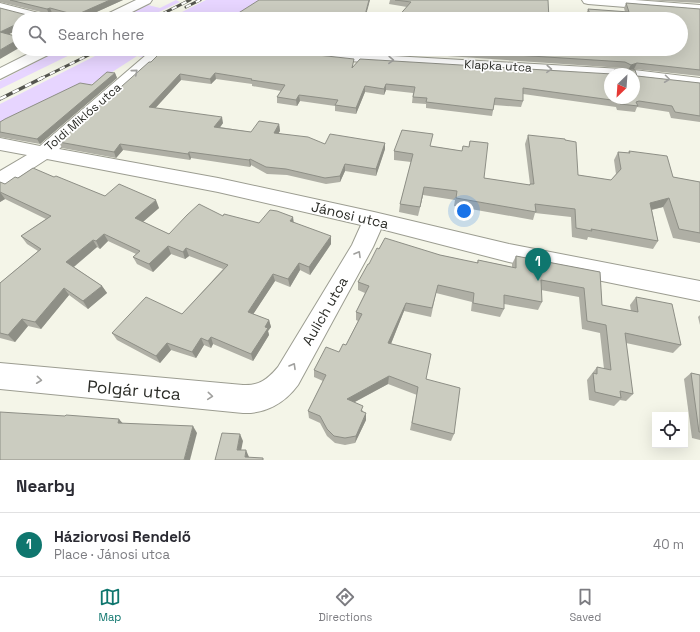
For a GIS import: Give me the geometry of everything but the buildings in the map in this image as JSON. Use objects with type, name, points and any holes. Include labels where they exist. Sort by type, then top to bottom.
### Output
[{"type":"street","points":[[122,12],[146,0]]},
{"type":"street","points":[[588,0],[700,9]]},
{"type":"street","points":[[0,7],[19,12]]},
{"type":"street","points":[[0,74],[35,56]]},
{"type":"street","name":"Toldi Miklós utca","points":[[0,180],[43,153],[154,56]]},
{"type":"street","name":"Klapka utca","points":[[325,56],[354,59],[604,73]]},
{"type":"street","points":[[640,76],[700,83]]},
{"type":"street","name":"Jánosi utca","points":[[0,144],[218,185],[374,220],[509,253],[700,290]]},
{"type":"street","name":"Aulich utca","points":[[268,395],[280,386],[288,376],[362,247],[374,220]]},
{"type":"street","name":"Polgár utca","points":[[0,376],[243,399],[255,399],[268,395]]},
{"type":"shaded area","points":[[176,0],[180,2],[159,12],[134,12],[148,5],[160,8]]},
{"type":"shaded area","points":[[206,0],[265,0],[244,12],[182,12]]},
{"type":"shaded area","points":[[48,56],[68,56],[0,89],[0,81]]},
{"type":"shaded area","points":[[95,56],[137,56],[100,80],[0,127],[0,104]]},
{"type":"shaded area","points":[[137,56],[149,56],[147,58]]},
{"type":"railway","points":[[166,12],[190,0]]},
{"type":"railway","points":[[186,7],[200,0]]},
{"type":"railway","points":[[40,79],[87,56]]},
{"type":"railway","points":[[0,99],[40,79]]},
{"type":"place","name":"Háziorvosi Rendelő","points":[[538,281]]}]
